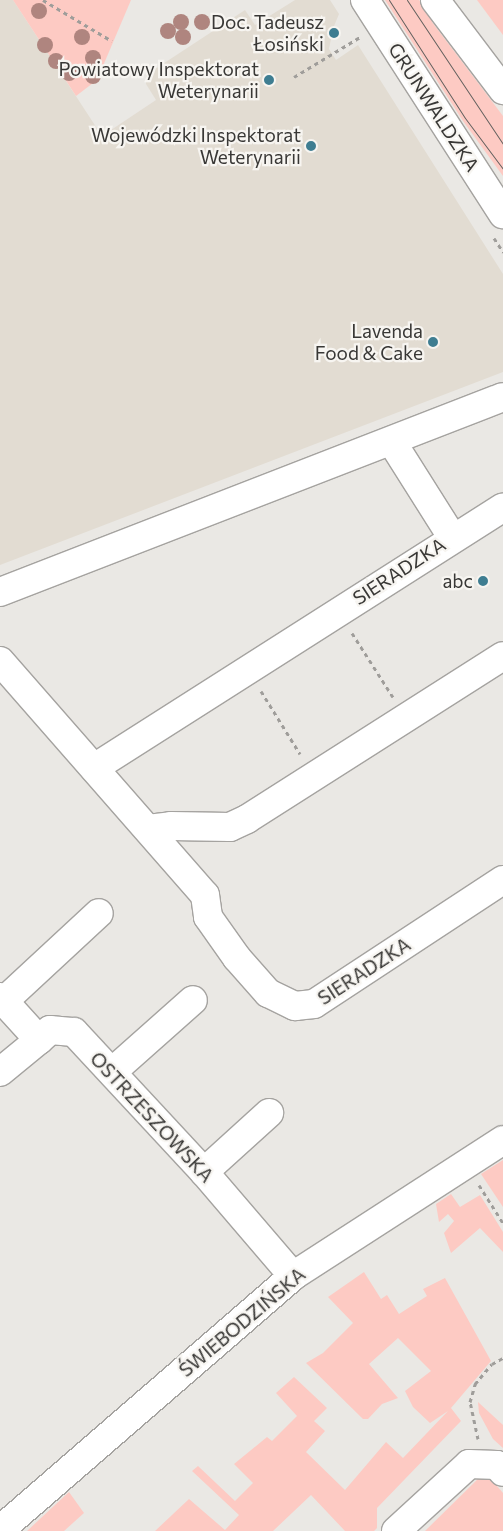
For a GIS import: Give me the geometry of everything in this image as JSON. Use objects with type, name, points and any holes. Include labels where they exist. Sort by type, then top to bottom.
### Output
[{"type":"street","name":"GRUNWALDZKA","points":[[365,0],[503,214]]},
{"type":"street","points":[[435,0],[503,90]]},
{"type":"street","points":[[0,592],[392,442],[503,397]]},
{"type":"street","name":"SIERADZKA","points":[[392,442],[452,537]]},
{"type":"street","name":"SIERADZKA","points":[[94,768],[503,506]]},
{"type":"street","points":[[148,829],[170,826],[230,827],[247,819],[503,656]]},
{"type":"street","name":"SIERADZKA","points":[[0,661],[205,895],[208,917],[237,958],[268,993],[295,1006],[314,1004],[503,880]]},
{"type":"street","points":[[39,1040],[2,999],[99,913]]},
{"type":"street","points":[[112,1072],[193,1000]]},
{"type":"street","name":"OSTRZESZOWSKA","points":[[0,1072],[50,1030],[74,1032],[204,1172],[293,1276]]},
{"type":"street","points":[[204,1172],[269,1113]]},
{"type":"street","name":"ŚWIEBODZIŃSKA","points":[[0,1530],[293,1276],[503,1140]]},
{"type":"street","points":[[396,1531],[469,1464],[493,1468]]},
{"type":"path","points":[[43,0],[112,41]]},
{"type":"path","points":[[294,77],[363,35]]},
{"type":"path","points":[[349,628],[397,704]]},
{"type":"path","points":[[258,686],[306,763]]},
{"type":"path","points":[[473,1176],[503,1223]]},
{"type":"path","points":[[493,1468],[470,1402],[475,1384],[492,1364],[503,1358]]},
{"type":"shaded area","points":[[0,0],[13,0],[102,136],[156,100],[146,84],[146,75],[245,10],[255,25],[295,0],[330,0],[339,14],[329,38],[331,39],[329,49],[336,60],[358,45],[503,274],[503,372],[0,565]]},
{"type":"shaded area","points":[[13,0],[131,0],[97,80],[76,96]]},
{"type":"shaded area","points":[[385,0],[419,0],[434,19],[432,22],[503,116],[503,176],[463,121]]},
{"type":"shaded area","points":[[477,0],[503,0],[503,35]]},
{"type":"shaded area","points":[[503,1160],[503,1207],[481,1174]]},
{"type":"shaded area","points":[[451,1194],[460,1207],[480,1195],[503,1232],[503,1252],[480,1228],[451,1253],[444,1233],[454,1221],[448,1214],[439,1222],[436,1204]]},
{"type":"shaded area","points":[[364,1272],[381,1299],[387,1295],[399,1314],[427,1296],[423,1289],[445,1278],[491,1361],[451,1408],[461,1421],[377,1508],[377,1528],[374,1531],[345,1531],[311,1495],[273,1531],[155,1531],[189,1499],[225,1530],[239,1515],[192,1471],[198,1466],[235,1501],[253,1483],[234,1464],[267,1437],[272,1441],[297,1416],[276,1393],[294,1377],[327,1408],[314,1421],[325,1431],[306,1452],[345,1490],[386,1442],[403,1458],[448,1411],[430,1423],[413,1407],[405,1391],[431,1371],[398,1338],[369,1364],[398,1398],[382,1404],[368,1419],[363,1419],[306,1363],[323,1353],[353,1323],[328,1297]]},
{"type":"shaded area","points":[[478,1402],[503,1425],[503,1448],[493,1439],[479,1413]]},
{"type":"shaded area","points":[[485,1472],[503,1493],[503,1531],[425,1531]]},
{"type":"shaded area","points":[[69,1492],[84,1513],[64,1531],[27,1531]]},
{"type":"tram line","points":[[389,0],[465,118],[503,169]]},
{"type":"tram line","points":[[407,0],[503,144]]},
{"type":"place","name":"Doc. Tadeusz Łosiński","points":[[334,33]]},
{"type":"place","name":"Powiatowy Inspektorat Weterynarii","points":[[269,80]]},
{"type":"place","name":"Wojewódzki Inspektorat Weterynarii","points":[[311,146]]},
{"type":"place","name":"Lavenda Food & Cake","points":[[433,342]]},
{"type":"place","name":"abc","points":[[483,581]]}]
